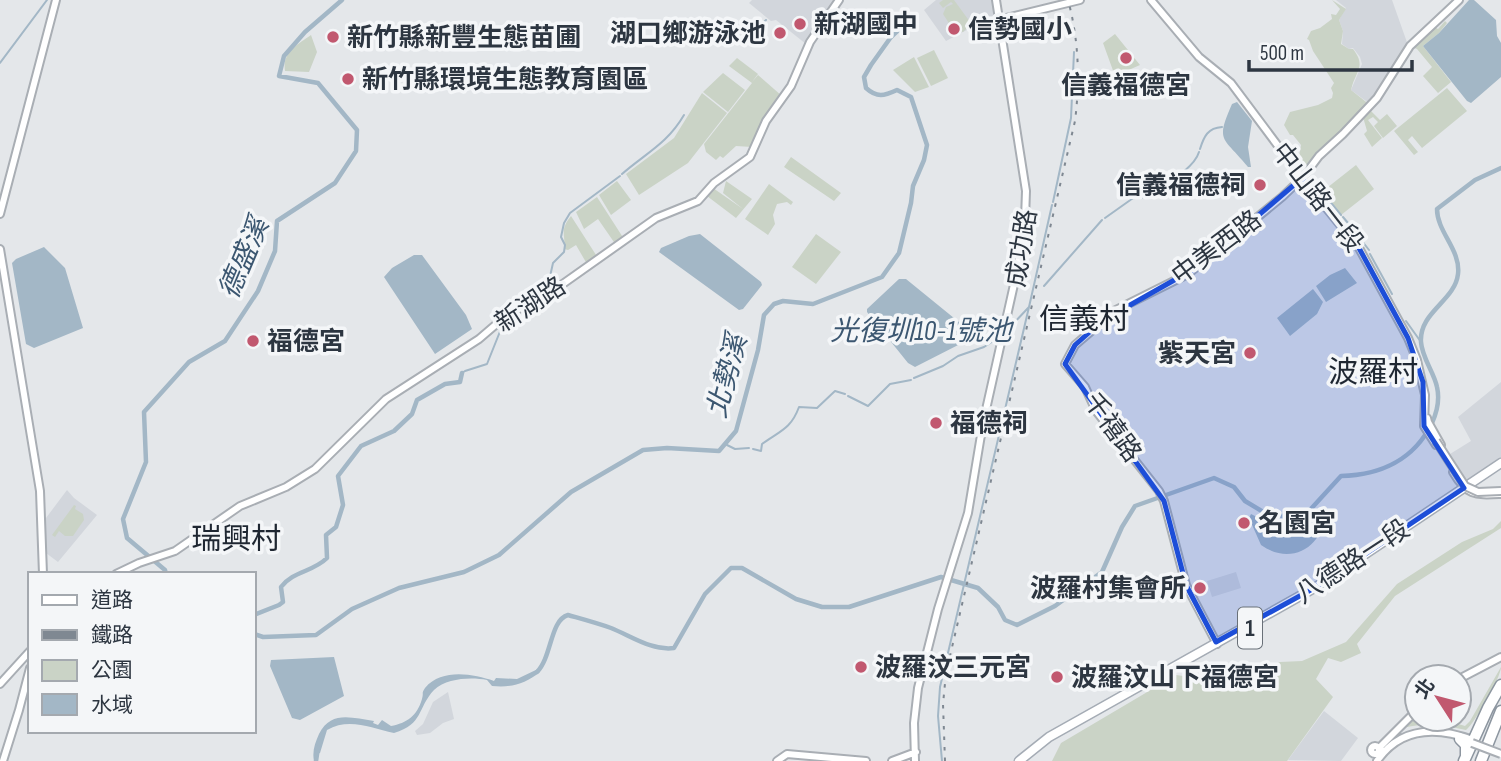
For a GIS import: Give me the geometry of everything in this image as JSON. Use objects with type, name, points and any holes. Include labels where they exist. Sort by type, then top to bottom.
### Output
[{"type":"highway","points":[[1464,760],[1501,685]]},
{"type":"highway","points":[[1481,761],[1501,711]]},
{"type":"highway","points":[[1486,761],[1501,722]]},
{"type":"highway","points":[[1464,760],[1466,745],[1460,737],[1480,725]]},
{"type":"main road","name":"八德路一段","points":[[1019,761],[1049,737],[1343,575],[1501,465]]},
{"type":"main road","name":"八德路一段","points":[[1024,761],[1052,741],[1217,644]]},
{"type":"street","points":[[0,215],[57,0]]},
{"type":"street","name":"新湖路","points":[[119,572],[183,547],[240,506],[286,487],[315,469],[386,399],[479,339],[515,310],[550,293],[656,218],[698,201],[714,183],[750,157],[766,121],[791,86],[816,32],[839,0]]},
{"type":"street","name":"成功路","points":[[916,752],[921,687],[968,513],[983,423],[1017,271],[1025,219],[1026,191],[997,0]]},
{"type":"street","points":[[1000,17],[1077,0]]},
{"type":"street","name":"中山路一段","points":[[1153,0],[1202,55],[1234,81],[1303,177],[1362,246],[1412,339],[1427,381],[1426,424],[1433,437]]},
{"type":"street","name":"中美西路","points":[[1065,364],[1075,345],[1102,321],[1120,307],[1177,280],[1199,266],[1254,222],[1303,177],[1319,156],[1377,98],[1410,46],[1459,0]]},
{"type":"street","points":[[0,249],[40,491],[43,572]]},
{"type":"street","name":"千禧路","points":[[1065,364],[1085,387],[1096,411],[1159,491],[1186,585],[1217,644]]},
{"type":"street","points":[[1433,437],[1467,488],[1476,495],[1501,491]]},
{"type":"street","points":[[1433,437],[1465,486],[1478,492],[1501,491]]},
{"type":"street","points":[[0,684],[28,653]]},
{"type":"street","points":[[1473,672],[1501,657]]},
{"type":"street","points":[[3,761],[28,676]]},
{"type":"street","points":[[1379,754],[1403,723]]},
{"type":"street","points":[[1379,754],[1409,734],[1437,730],[1501,752]]},
{"type":"street","points":[[892,761],[916,752],[916,761]]},
{"type":"street","points":[[777,761],[787,754],[866,761]]},
{"type":"highlighted area","points":[[1302,178],[1359,248],[1408,338],[1423,382],[1424,426],[1464,488],[1316,587],[1216,642],[1186,585],[1164,501],[1065,364],[1075,345],[1102,321],[1199,266]]},
{"type":"shaded area","name":"新湖國中","points":[[752,0],[837,0],[806,44],[776,20],[771,21],[749,3]]},
{"type":"shaded area","name":"信勢國小","points":[[936,0],[993,0],[995,15],[946,41],[924,10]]},
{"type":"shaded area","points":[[1336,0],[1392,0],[1409,48],[1370,104],[1351,90],[1362,64],[1353,48],[1349,49],[1342,44],[1343,31],[1339,20],[1346,8]]},
{"type":"shaded area","points":[[1501,382],[1501,458],[1467,481],[1450,454],[1471,441],[1458,417]]},
{"type":"shaded area","points":[[67,490],[97,515],[58,562],[46,553],[46,518]]},
{"type":"shaded area","points":[[1236,572],[1241,588],[1212,597],[1207,581]]},
{"type":"shaded area","points":[[448,692],[454,719],[430,733],[417,735],[415,731],[423,724],[433,702]]},
{"type":"shaded area","points":[[1324,711],[1358,738],[1341,761],[1288,760]]},
{"type":"green space","points":[[943,0],[954,0],[973,26],[963,32],[954,31],[943,14],[946,7],[953,4],[951,2],[943,8],[939,3]]},
{"type":"green space","points":[[1332,0],[1346,9],[1339,20],[1343,31],[1341,44],[1353,49],[1359,60],[1359,69],[1351,90],[1370,105],[1303,171],[1300,162],[1292,156],[1294,154],[1299,157],[1301,145],[1284,125],[1290,112],[1318,105],[1332,98],[1331,88],[1334,83],[1307,39],[1311,31],[1332,19],[1331,14],[1336,15],[1340,9]]},
{"type":"green space","points":[[1445,21],[1447,23],[1439,33],[1423,46],[1451,82],[1438,93],[1423,76],[1432,67],[1417,49],[1410,46],[1433,26],[1438,29]]},
{"type":"green space","points":[[1115,34],[1140,65],[1115,76],[1103,43]]},
{"type":"green space","points":[[311,35],[317,52],[309,72],[285,71],[288,54]]},
{"type":"green space","points":[[934,50],[948,78],[931,86],[917,58]]},
{"type":"green space","points":[[914,57],[929,87],[915,92],[893,70]]},
{"type":"green space","points":[[737,58],[758,74],[752,82],[758,75],[782,96],[763,122],[752,147],[736,146],[723,158],[720,156],[716,160],[706,152],[704,144],[752,83],[729,66]]},
{"type":"green space","points":[[723,73],[745,90],[728,112],[703,92]]},
{"type":"green space","points":[[1447,88],[1467,111],[1422,148],[1412,136],[1408,140],[1418,152],[1414,155],[1394,131]]},
{"type":"green space","points":[[702,93],[727,113],[688,163],[639,195],[626,174],[674,138]]},
{"type":"green space","points":[[1370,110],[1380,120],[1387,114],[1397,126],[1383,138],[1374,126],[1378,122],[1373,117],[1368,120],[1382,138],[1372,147],[1364,134],[1367,131],[1363,117]]},
{"type":"green space","points":[[791,157],[841,193],[834,201],[784,167]]},
{"type":"green space","points":[[1356,165],[1374,189],[1341,215],[1323,191]]},
{"type":"green space","points":[[617,181],[631,200],[611,215],[599,195]]},
{"type":"green space","points":[[726,181],[752,199],[736,218],[707,196],[713,188],[743,209],[723,193]]},
{"type":"green space","points":[[769,184],[793,202],[791,205],[787,202],[777,204],[773,215],[775,224],[768,235],[745,219]]},
{"type":"green space","points":[[597,197],[624,239],[616,245],[598,219],[584,229],[576,212]]},
{"type":"green space","points":[[571,216],[598,258],[587,264],[576,245],[568,250],[564,249],[564,229]]},
{"type":"green space","points":[[816,234],[841,252],[816,284],[792,267]]},
{"type":"green space","points":[[74,505],[75,509],[83,514],[84,520],[73,536],[65,536],[59,531],[55,537],[52,535]]},
{"type":"green space","points":[[1501,521],[1501,528],[1395,596],[1357,644],[1361,653],[1341,662],[1328,658],[1316,679],[1333,697],[1287,761],[1052,761],[1061,743],[1176,675],[1234,683],[1280,662],[1302,661],[1346,642],[1397,584],[1462,542],[1493,529]]},
{"type":"green space","points":[[1501,667],[1487,700],[1473,721],[1473,716]]},
{"type":"water","points":[[1469,0],[1474,0],[1496,20],[1497,36],[1501,43],[1501,77],[1471,103],[1423,46],[1439,33]]},
{"type":"water","points":[[1237,102],[1252,121],[1248,147],[1251,167],[1248,167],[1224,138],[1224,126],[1232,104]]},
{"type":"water","points":[[700,234],[761,282],[762,285],[743,309],[739,310],[659,252],[661,248]]},
{"type":"water","points":[[44,247],[65,268],[83,328],[34,348],[26,344],[12,263]]},
{"type":"water","points":[[414,255],[422,255],[466,315],[472,329],[435,354],[384,277],[392,268]]},
{"type":"water","points":[[1345,268],[1357,283],[1326,302],[1316,286]]},
{"type":"water","name":"光復圳10-1號池","points":[[899,279],[906,279],[965,327],[970,332],[966,341],[915,367],[908,363],[867,312]]},
{"type":"water","points":[[1313,289],[1323,302],[1317,314],[1290,336],[1277,318]]},
{"type":"water","points":[[1325,510],[1324,523],[1313,543],[1295,553],[1284,554],[1261,545],[1249,518],[1251,514],[1271,523],[1288,526],[1306,522]]},
{"type":"water","points":[[334,657],[344,696],[300,720],[292,718],[270,666],[271,660]]},
{"type":"water","points":[[540,668],[540,672],[534,676],[512,686],[492,686],[487,680],[459,679],[439,686],[411,725],[394,733],[352,724],[335,726],[327,730],[320,753],[315,754],[317,761],[314,761],[314,747],[319,734],[330,721],[343,717],[374,721],[373,723],[378,725],[382,720],[391,726],[397,725],[414,714],[425,688],[440,677],[458,674],[494,681],[496,678],[517,679]]},
{"type":"waterway","points":[[0,63],[47,0]]},
{"type":"waterway","name":"德盛溪","points":[[166,572],[127,538],[123,519],[146,462],[144,412],[189,362],[225,341],[258,291],[275,251],[277,221],[335,183],[356,151],[357,130],[318,83],[279,76],[284,56],[305,32],[342,0]]},
{"type":"waterway","points":[[753,33],[766,20]]},
{"type":"waterway","name":"北勢溪","points":[[256,635],[263,637],[316,635],[352,609],[399,588],[464,572],[499,555],[571,492],[643,450],[667,448],[719,451],[736,431],[758,350],[764,315],[774,304],[783,301],[813,304],[882,277],[899,253],[913,186],[927,145],[911,97],[897,90],[877,95],[866,88],[864,77],[891,37],[909,20]]},
{"type":"waterway","points":[[1053,202],[1071,118],[1074,52]]},
{"type":"waterway","points":[[622,174],[663,141],[684,115]]},
{"type":"waterway","points":[[1200,149],[1207,134],[1222,127]]},
{"type":"waterway","points":[[1105,218],[1136,196],[1145,198],[1170,182],[1191,164],[1199,152]]},
{"type":"waterway","points":[[537,672],[546,657],[554,631],[562,618],[568,615],[611,628],[650,645],[674,648],[705,594],[731,568],[742,568],[796,599],[822,607],[849,607],[941,577],[978,588],[998,607],[1005,620],[1017,625],[1055,606],[1102,572],[1122,527],[1135,506],[1214,478],[1234,487],[1245,501],[1265,513],[1295,518],[1309,511],[1341,476],[1382,469],[1406,456],[1425,436],[1435,415],[1438,392],[1422,348],[1422,332],[1431,314],[1451,292],[1458,274],[1456,257],[1441,225],[1437,209],[1475,180],[1501,168]]},
{"type":"waterway","points":[[542,293],[549,281],[553,263],[564,252],[565,245],[561,237],[564,223],[570,213],[620,176]]},
{"type":"waterway","points":[[1309,176],[1341,215]]},
{"type":"waterway","points":[[1012,325],[1029,307],[1052,205]]},
{"type":"waterway","points":[[1343,217],[1353,229]]},
{"type":"waterway","points":[[1044,286],[1102,220]]},
{"type":"waterway","points":[[1355,232],[1369,250]]},
{"type":"waterway","points":[[1370,254],[1392,294]]},
{"type":"waterway","points":[[942,761],[938,716],[940,687],[1029,307]]},
{"type":"waterway","points":[[462,373],[487,364],[501,329],[516,314]]},
{"type":"waterway","points":[[1406,321],[1421,342]]},
{"type":"waterway","points":[[914,378],[943,366],[958,356],[984,347],[998,338]]},
{"type":"waterway","points":[[256,614],[283,602],[281,587],[297,574],[327,558],[326,535],[336,527],[343,505],[338,476],[361,446],[394,431],[412,414],[417,400],[445,384],[460,382],[462,373]]},
{"type":"waterway","points":[[848,396],[868,406],[890,384],[911,380]]},
{"type":"waterway","points":[[753,449],[761,451],[762,444],[789,425],[799,407],[817,408],[835,391],[845,394]]},
{"type":"waterway","points":[[725,444],[735,449],[749,448]]},
{"type":"waterway","points":[[316,761],[318,748]]},
{"type":"railway","points":[[945,761],[943,704],[946,673],[1075,121],[1078,60],[1068,0]]},
{"type":"place","name":"新湖國中","points":[[800,24]]},
{"type":"place","name":"信勢國小","points":[[954,29]]},
{"type":"place","name":"湖口鄉游泳池","points":[[780,33]]},
{"type":"place","name":"新竹縣新豐生態苗圃","points":[[333,37]]},
{"type":"place","name":"信義福德宮","points":[[1126,58]]},
{"type":"place","name":"新竹縣環境生態教育園區","points":[[348,79]]},
{"type":"place","name":"信義福德祠","points":[[1260,185]]},
{"type":"place","name":"福德宮","points":[[253,341]]},
{"type":"place","name":"紫天宮","points":[[1250,353]]},
{"type":"place","name":"福德祠","points":[[936,423]]},
{"type":"place","name":"名園宮","points":[[1244,523]]},
{"type":"place","name":"波羅村集會所","points":[[1200,588]]},
{"type":"place","name":"波羅汶三元宮","points":[[861,667]]},
{"type":"place","name":"波羅汶山下福德宮","points":[[1057,677]]},
{"type":"district","name":"信義村","points":[[1084,319]]},
{"type":"district","name":"波羅村","points":[[1373,372]]},
{"type":"district","name":"瑞興村","points":[[236,539]]}]
